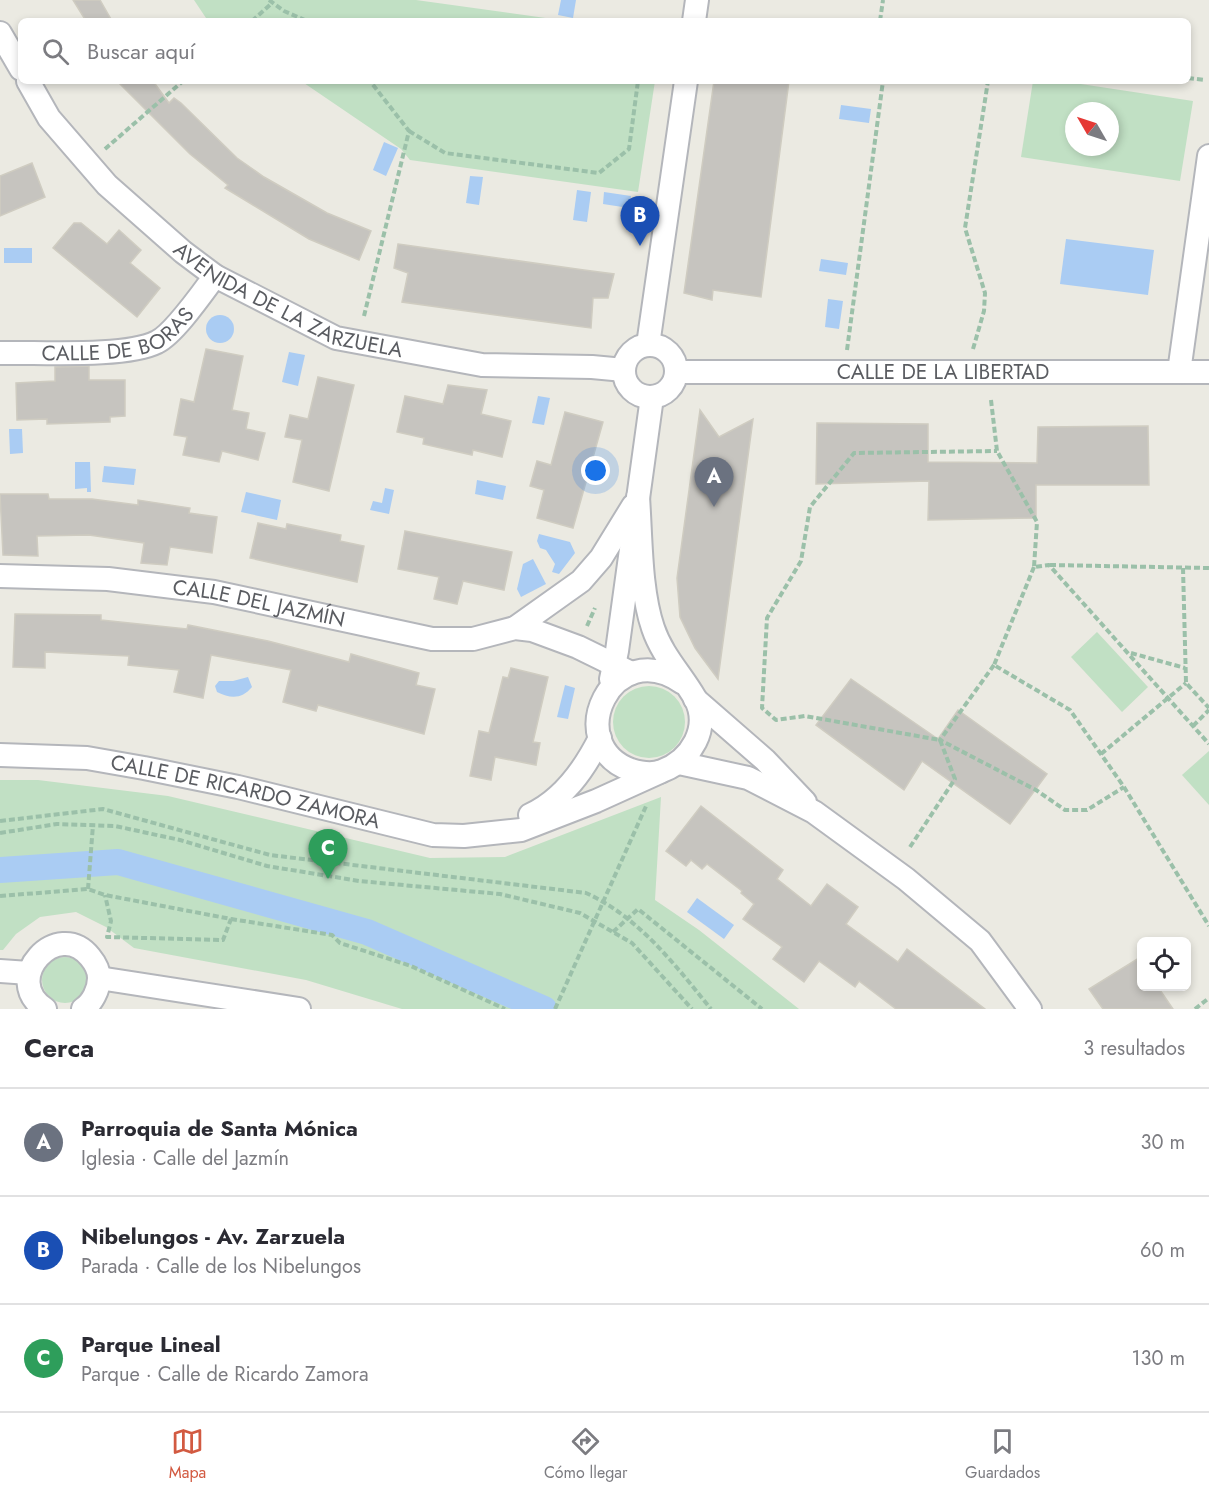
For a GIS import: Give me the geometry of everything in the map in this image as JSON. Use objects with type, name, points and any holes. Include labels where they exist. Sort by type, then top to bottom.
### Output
[{"type":"street","points":[[694,18],[697,0]]},
{"type":"street","points":[[0,33],[18,64]]},
{"type":"street","name":"AVENIDA DE LA ZARZUELA","points":[[30,84],[49,118],[107,185],[183,252],[215,276],[336,338],[482,365],[592,367],[624,370]]},
{"type":"street","points":[[648,345],[686,84]]},
{"type":"street","points":[[1179,372],[1209,156]]},
{"type":"street","name":"CALLE DE BORAS","points":[[0,353],[129,350],[159,342],[185,315],[215,276]]},
{"type":"street","points":[[648,345],[662,347],[672,356],[677,372],[673,383],[664,393],[652,397],[638,394],[627,383],[624,370],[628,357],[636,349],[648,345]]},
{"type":"street","name":"CALLE DE LA LIBERTAD","points":[[677,372],[1209,372]]},
{"type":"street","name":"CALLE DEL JAZMÍN","points":[[515,628],[532,630],[578,647],[623,669],[638,497],[652,397]]},
{"type":"street","name":"CALLE DEL JAZMÍN","points":[[0,576],[108,579],[214,592],[432,639],[473,639],[515,628],[580,581],[601,558],[638,497]]},
{"type":"street","name":"CALLE DEL JAZMÍN","points":[[638,497],[643,571],[653,627],[666,656],[689,691]]},
{"type":"street","points":[[814,812],[783,777],[689,691],[658,671],[623,669],[618,679],[608,689],[600,704],[597,721],[600,738],[609,755],[623,767],[641,773],[670,768],[748,778],[814,812],[906,879],[980,941],[1030,1009]]},
{"type":"street","points":[[670,768],[692,750],[699,734],[700,716],[689,691]]},
{"type":"street","name":"CALLE DE RICARDO ZAMORA","points":[[489,832],[548,807],[578,775],[600,738]]},
{"type":"street","name":"CALLE DE RICARDO ZAMORA","points":[[0,755],[87,758],[238,787],[433,835],[464,836],[521,830],[596,801],[670,768]]},
{"type":"street","points":[[45,1009],[33,998],[29,986],[29,972],[35,959],[46,950],[59,945],[74,946],[86,952],[95,964],[99,978],[96,994],[82,1009]]},
{"type":"street","points":[[0,972],[29,972]]},
{"type":"street","points":[[99,978],[299,1009]]},
{"type":"path","points":[[880,18],[883,0]]},
{"type":"path","points":[[255,18],[271,2],[301,18]]},
{"type":"path","points":[[1191,78],[1205,80]]},
{"type":"path","points":[[102,151],[180,84]]},
{"type":"path","points":[[372,84],[409,131],[445,153],[599,173],[629,149],[638,84]]},
{"type":"path","points":[[847,351],[883,84]]},
{"type":"path","points":[[972,353],[984,311],[985,293],[965,228],[988,84]]},
{"type":"path","points":[[364,316],[409,131]]},
{"type":"path","points":[[940,740],[994,665],[1034,567],[1036,522],[997,451],[991,400]]},
{"type":"path","points":[[997,451],[854,453],[810,507],[801,561],[767,618],[762,708],[776,720],[805,716],[940,740],[1036,790],[1065,810],[1087,810],[1124,787]]},
{"type":"path","points":[[1034,567],[1049,565],[1209,568]]},
{"type":"path","points":[[1049,565],[1209,744]]},
{"type":"path","points":[[1183,568],[1186,683],[1209,709],[1193,726]]},
{"type":"path","points":[[592,597],[595,608],[603,612]]},
{"type":"path","points":[[1129,653],[1185,669]]},
{"type":"path","points":[[994,665],[1070,710],[1124,787],[1209,926]]},
{"type":"path","points":[[1101,754],[1186,683]]},
{"type":"path","points":[[910,847],[955,779],[940,740]]},
{"type":"path","points":[[555,1009],[651,795]]},
{"type":"path","points":[[0,821],[103,809],[270,855],[586,893],[629,918],[678,969],[711,1009]]},
{"type":"path","points":[[0,833],[57,824],[115,826],[180,840],[267,866],[359,881],[500,894],[580,913],[632,943],[693,1009]]},
{"type":"path","points":[[88,889],[93,825]]},
{"type":"path","points":[[0,896],[88,889],[105,895],[231,919],[332,935],[340,943],[411,966],[505,1009]]},
{"type":"path","points":[[105,895],[111,921],[107,937],[223,940],[231,919]]},
{"type":"path","points":[[613,932],[639,909],[762,1009]]},
{"type":"path","points":[[1195,1009],[1209,998]]},
{"type":"green space","points":[[194,0],[416,0],[545,18],[206,18]]},
{"type":"green space","points":[[305,84],[655,84],[638,192],[410,160],[401,149]]},
{"type":"green space","points":[[1033,84],[1081,84],[1193,101],[1180,181],[1021,157]]},
{"type":"green space","points":[[1097,632],[1148,687],[1122,712],[1071,657]]},
{"type":"green space","points":[[649,686],[669,692],[679,702],[685,722],[679,742],[669,752],[649,758],[629,752],[619,742],[613,722],[619,702],[629,692]]},
{"type":"green space","points":[[1209,751],[1209,805],[1182,775]]},
{"type":"green space","points":[[0,780],[38,780],[168,796],[430,858],[505,857],[661,797],[655,900],[699,930],[799,1009],[402,1009],[306,980],[134,948],[106,927],[76,912],[40,917],[16,934],[3,950],[0,950]]},
{"type":"green space","points":[[65,957],[81,964],[88,980],[81,996],[65,1003],[49,996],[42,980],[49,964]]},
{"type":"water","points":[[561,0],[576,0],[573,18],[558,15]]},
{"type":"water","points":[[841,105],[871,109],[869,123],[839,119]]},
{"type":"water","points":[[384,142],[398,148],[386,176],[373,170]]},
{"type":"water","points":[[470,176],[483,177],[479,205],[466,203]]},
{"type":"water","points":[[577,190],[591,192],[587,222],[573,220]]},
{"type":"water","points":[[604,192],[631,196],[629,208],[603,204]]},
{"type":"water","points":[[1066,239],[1154,250],[1148,295],[1060,284]]},
{"type":"water","points":[[4,248],[32,248],[32,263],[4,263]]},
{"type":"water","points":[[821,259],[848,263],[846,275],[819,271]]},
{"type":"water","points":[[828,299],[843,301],[839,329],[825,327]]},
{"type":"water","points":[[220,315],[230,319],[234,329],[230,339],[220,343],[210,339],[206,329],[210,319]]},
{"type":"water","points":[[289,352],[305,355],[298,386],[282,382]]},
{"type":"water","points":[[538,396],[550,398],[544,425],[532,423]]},
{"type":"water","points":[[9,429],[22,429],[23,453],[10,454]]},
{"type":"water","points":[[75,462],[90,462],[91,492],[87,492],[87,488],[75,489]]},
{"type":"water","points":[[104,466],[136,469],[134,485],[102,482]]},
{"type":"water","points":[[477,480],[506,486],[503,500],[475,494]]},
{"type":"water","points":[[385,488],[394,490],[389,514],[370,510],[373,501],[382,503]]},
{"type":"water","points":[[246,492],[281,500],[277,520],[241,512]]},
{"type":"water","points":[[539,534],[570,542],[575,553],[559,574],[552,572],[555,564],[546,550],[540,548],[537,541]]},
{"type":"water","points":[[533,559],[546,584],[521,597],[517,589],[523,564]]},
{"type":"water","points":[[248,677],[252,687],[240,696],[232,697],[217,692],[215,686],[219,681],[233,681]]},
{"type":"water","points":[[565,685],[575,688],[568,719],[557,717]]},
{"type":"water","points":[[697,898],[734,925],[724,939],[687,912]]},
{"type":"building","points":[[73,0],[100,0],[110,18],[84,18]]},
{"type":"building","points":[[120,84],[155,84],[169,103],[174,98],[181,103],[237,158],[264,177],[327,213],[371,231],[359,260],[309,239],[225,188],[228,185],[190,154]]},
{"type":"building","points":[[714,84],[789,84],[761,297],[713,290],[712,300],[684,293]]},
{"type":"building","points":[[32,163],[45,197],[0,216],[0,176]]},
{"type":"building","points":[[74,223],[81,223],[107,244],[119,230],[141,250],[130,263],[160,288],[137,317],[53,248]]},
{"type":"building","points":[[398,244],[614,274],[608,298],[593,298],[591,328],[402,302],[408,273],[394,268]]},
{"type":"building","points":[[206,349],[243,356],[232,410],[249,413],[246,429],[265,433],[258,460],[222,451],[219,462],[183,455],[187,437],[174,435],[181,399],[194,402]]},
{"type":"building","points":[[89,366],[89,380],[125,380],[125,416],[110,417],[110,422],[47,424],[47,419],[17,420],[16,383],[55,381],[55,367]]},
{"type":"building","points":[[318,377],[354,385],[329,491],[293,482],[302,440],[285,437],[290,415],[308,419]]},
{"type":"building","points":[[448,385],[487,390],[481,414],[511,421],[502,457],[473,450],[472,455],[423,444],[424,438],[397,432],[405,396],[443,404]]},
{"type":"building","points":[[700,410],[719,437],[753,419],[718,679],[695,648],[680,617],[677,578]]},
{"type":"building","points":[[565,412],[603,422],[573,528],[537,518],[544,490],[530,486],[537,461],[551,465]]},
{"type":"building","points":[[817,423],[928,424],[928,462],[1037,463],[1038,427],[1148,426],[1149,485],[1036,485],[1036,518],[928,520],[929,481],[816,484]]},
{"type":"building","points":[[0,494],[48,494],[49,499],[92,499],[138,505],[138,500],[190,508],[189,513],[217,517],[212,553],[170,547],[167,565],[141,563],[144,543],[89,535],[37,536],[38,556],[3,555]]},
{"type":"building","points":[[258,523],[286,529],[287,524],[341,535],[340,541],[364,546],[357,582],[250,558]]},
{"type":"building","points":[[405,531],[512,552],[504,590],[463,581],[457,604],[434,599],[439,577],[398,569]]},
{"type":"building","points":[[15,614],[101,615],[101,620],[187,629],[188,625],[268,641],[349,662],[351,654],[419,673],[416,685],[435,689],[424,734],[318,705],[316,711],[283,702],[291,670],[211,655],[203,698],[174,692],[179,670],[128,665],[129,656],[45,652],[45,668],[13,667]]},
{"type":"building","points":[[511,668],[548,677],[533,742],[540,743],[536,765],[495,757],[491,780],[470,776],[479,731],[489,733],[503,677],[508,678]]},
{"type":"building","points":[[851,679],[938,739],[958,710],[1047,774],[1010,824],[922,761],[904,790],[816,725]]},
{"type":"building","points":[[701,806],[783,870],[777,879],[811,906],[827,884],[858,907],[846,924],[898,962],[907,949],[985,1009],[896,1009],[859,981],[855,987],[819,961],[804,982],[773,959],[782,947],[743,919],[754,904],[741,893],[742,891],[707,864],[702,869],[691,860],[686,866],[666,851]]},
{"type":"building","points":[[1137,959],[1137,991],[1161,991],[1173,1009],[1103,1009],[1089,989]]},
{"type":"waterway","points":[[0,870],[118,862],[367,932],[544,1009]]},
{"type":"place","name":"Nibelungos - Av. Zarzuela","points":[[640,246]]},
{"type":"place","name":"Parroquia de Santa Mónica","points":[[714,507]]},
{"type":"place","name":"Parque Lineal","points":[[328,879]]}]
